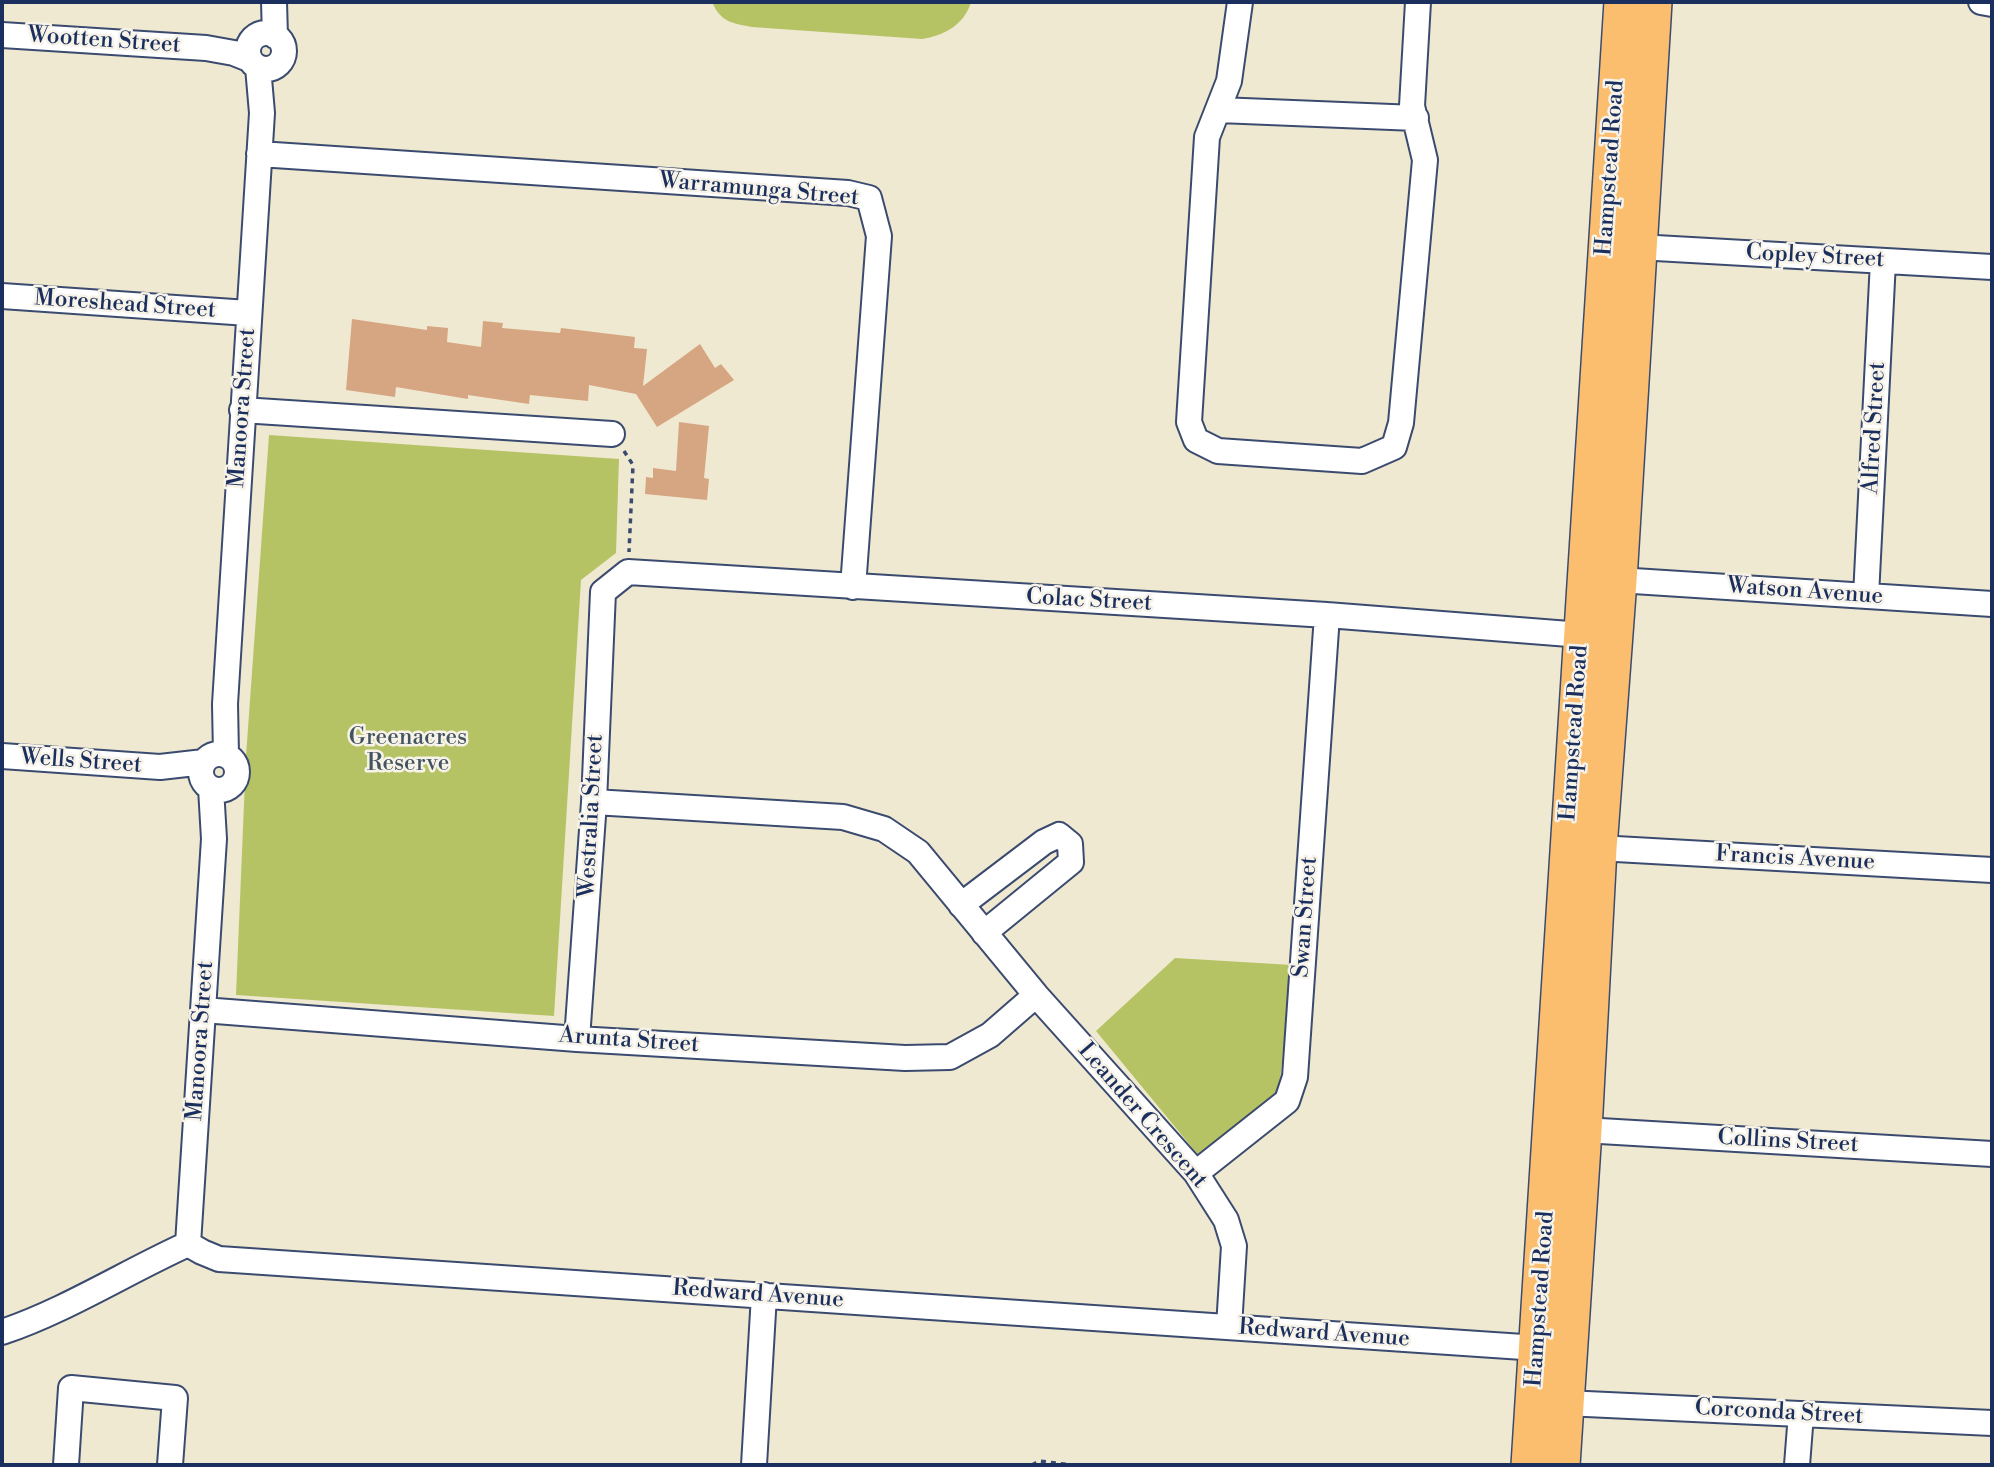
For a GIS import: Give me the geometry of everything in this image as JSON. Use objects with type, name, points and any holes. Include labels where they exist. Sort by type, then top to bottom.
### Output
[{"type":"highway","name":"Hampstead Road","points":[[1561,1465],[1550,1402],[1568,1129],[1582,847],[1602,579],[1622,247],[1623,2]]},
{"type":"highway","name":"Hampstead Road","points":[[1622,247],[1653,2]]},
{"type":"highway","name":"Hampstead Road","points":[[1530,1465],[1550,1402]]},
{"type":"street","name":"Manoora Street","points":[[188,1244],[214,839],[213,771],[225,704],[262,113],[262,50],[269,2]]},
{"type":"street","name":"Manoora Street","points":[[262,50],[274,2]]},
{"type":"street","points":[[1240,2],[1229,81],[1208,137],[1189,422],[1196,440],[1217,451],[1362,461],[1394,447],[1401,423],[1424,160],[1412,106],[1418,2]]},
{"type":"street","points":[[1981,2],[1992,5]]},
{"type":"street","name":"Wootten Street","points":[[2,35],[206,48],[234,53],[262,50]]},
{"type":"street","points":[[1219,110],[1416,118]]},
{"type":"street","name":"Warramunga Street","points":[[259,154],[849,193],[869,198],[879,236],[853,587]]},
{"type":"street","name":"Copley Street","points":[[1622,247],[1992,267]]},
{"type":"street","name":"Alfred Street","points":[[1866,596],[1883,261]]},
{"type":"street","name":"Moreshead Street","points":[[2,296],[248,313]]},
{"type":"street","points":[[242,410],[612,434]]},
{"type":"street","name":"Colac Street","points":[[628,572],[1327,615],[1597,636]]},
{"type":"street","name":"Westralia Street","points":[[577,1039],[594,802],[603,592],[628,572]]},
{"type":"street","name":"Watson Avenue","points":[[1602,579],[1992,604]]},
{"type":"street","name":"Swan Street","points":[[1196,1173],[1287,1101],[1295,1077],[1327,615]]},
{"type":"street","name":"Wells Street","points":[[2,756],[213,771]]},
{"type":"street","name":"Leander Crescent","points":[[594,802],[843,817],[884,829],[918,852],[1036,995],[1196,1173],[1226,1220],[1234,1246],[1229,1327]]},
{"type":"street","points":[[961,905],[1044,842],[1059,835],[1070,844],[1071,862],[984,933]]},
{"type":"street","name":"Francis Avenue","points":[[1582,847],[1992,870]]},
{"type":"street","name":"Arunta Street","points":[[203,1010],[577,1039],[905,1058],[950,1057],[990,1035],[1036,995]]},
{"type":"street","name":"Collins Street","points":[[1568,1129],[1992,1154]]},
{"type":"street","points":[[2,1332],[29,1323],[188,1244]]},
{"type":"street","name":"Redward Avenue","points":[[188,1244],[219,1259],[1553,1349]]},
{"type":"street","points":[[754,1465],[764,1295]]},
{"type":"street","points":[[66,1465],[71,1388],[175,1398],[170,1465]]},
{"type":"street","name":"Corconda Street","points":[[1550,1402],[1992,1423]]},
{"type":"street","points":[[1797,1465],[1801,1414]]},
{"type":"path","points":[[612,434],[633,465],[628,572]]},
{"type":"path","points":[[1032,1465],[1039,1461],[1072,1465]]},
{"type":"green space","points":[[712,2],[971,2],[959,23],[938,35],[922,39],[752,27],[723,18]]},
{"type":"green space","name":"Greenacres Reserve","points":[[269,435],[619,459],[616,553],[581,580],[554,1016],[236,995],[246,756]]},
{"type":"green space","points":[[1175,958],[1292,965],[1279,1091],[1199,1156],[1096,1031]]},
{"type":"building","points":[[352,319],[427,330],[427,326],[448,328],[447,342],[481,347],[483,321],[503,323],[502,328],[560,333],[561,328],[635,337],[634,348],[647,349],[643,386],[700,344],[715,368],[721,364],[734,380],[657,427],[636,394],[589,385],[588,401],[530,395],[529,404],[468,395],[468,399],[396,387],[395,397],[346,390]]},
{"type":"building","points":[[679,422],[709,426],[704,478],[709,479],[707,500],[645,494],[646,477],[653,478],[653,468],[676,471]]}]
